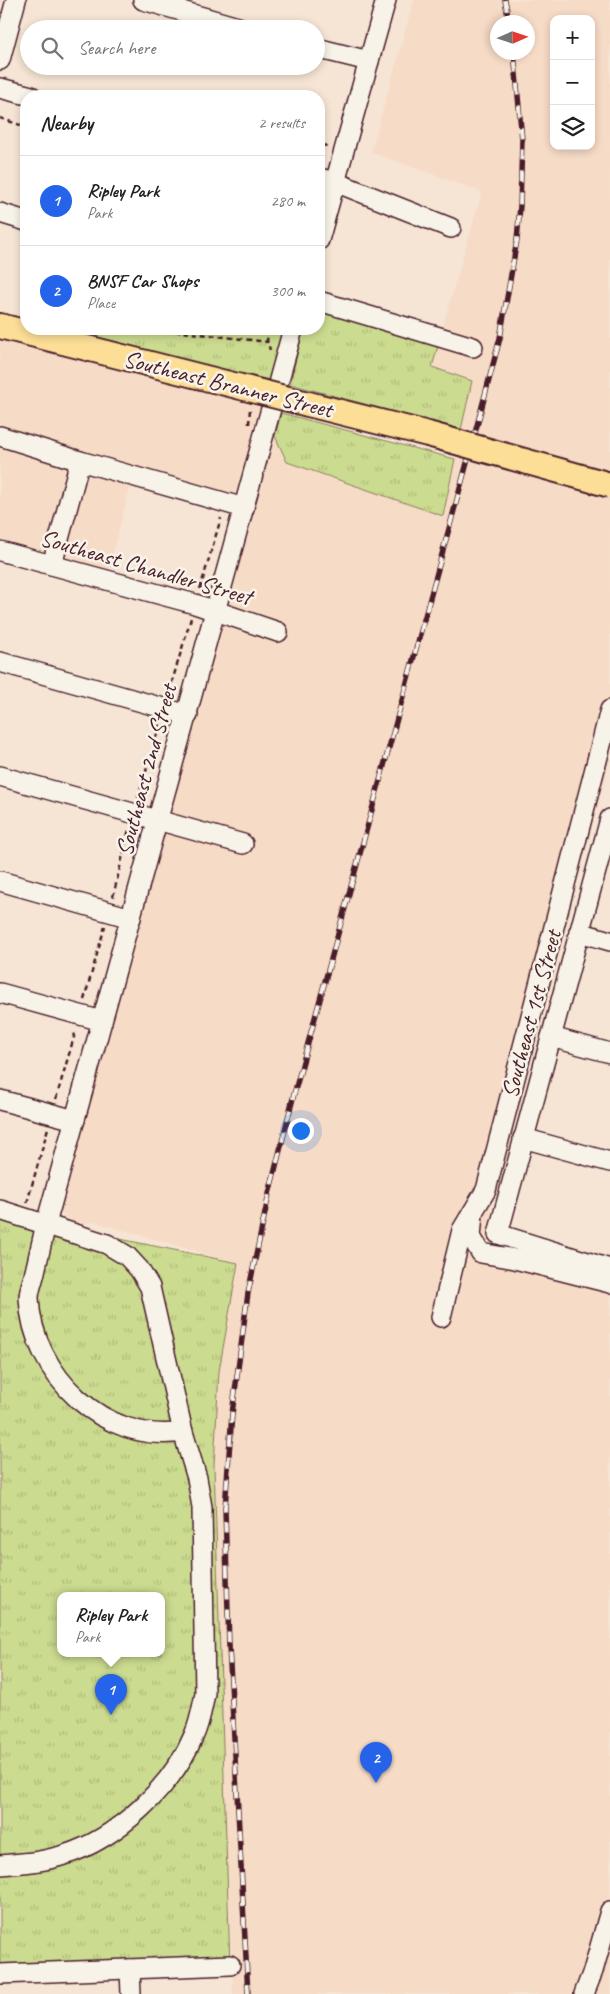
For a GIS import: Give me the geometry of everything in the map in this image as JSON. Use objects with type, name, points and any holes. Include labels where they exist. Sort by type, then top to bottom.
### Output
[{"type":"main road","name":"Southeast Branner Street","points":[[0,326],[20,332]]},
{"type":"main road","name":"Southeast Branner Street","points":[[31,335],[245,397],[308,404],[428,434],[610,485]]},
{"type":"street","points":[[0,60],[16,0]]},
{"type":"street","points":[[142,0],[213,20]]},
{"type":"street","points":[[325,195],[327,180],[369,61],[386,0]]},
{"type":"street","points":[[325,50],[369,61]]},
{"type":"street","points":[[0,88],[20,93]]},
{"type":"street","points":[[327,180],[451,228]]},
{"type":"street","points":[[0,213],[20,219]]},
{"type":"street","points":[[325,303],[473,347]]},
{"type":"street","name":"Southeast 2nd Street","points":[[183,1432],[169,1435],[142,1433],[112,1422],[83,1404],[62,1382],[44,1356],[33,1329],[29,1296],[74,1120],[188,715],[215,610],[235,505],[291,335]]},
{"type":"street","points":[[0,436],[235,505]]},
{"type":"street","points":[[52,565],[80,461]]},
{"type":"street","name":"Southeast Chandler Street","points":[[0,551],[195,604],[278,632]]},
{"type":"street","points":[[0,662],[188,715]]},
{"type":"street","points":[[441,1317],[462,1230],[486,1190],[610,710]]},
{"type":"street","points":[[0,776],[243,844]]},
{"type":"street","name":"Southeast 1st Street","points":[[609,827],[498,1234],[610,1269]]},
{"type":"street","points":[[0,881],[131,918]]},
{"type":"street","points":[[579,932],[610,941]]},
{"type":"street","points":[[0,993],[102,1021]]},
{"type":"street","points":[[551,1037],[610,1053]]},
{"type":"street","points":[[0,1100],[74,1120]]},
{"type":"street","points":[[523,1138],[610,1162]]},
{"type":"street","points":[[0,1210],[108,1244],[127,1256],[139,1269],[153,1296],[183,1432],[197,1478],[203,1526],[206,1694],[194,1735],[182,1760],[164,1783],[139,1809],[101,1838],[84,1848],[63,1856],[33,1862],[0,1865]]},
{"type":"street","points":[[474,1210],[472,1237],[481,1253],[523,1261],[610,1283]]},
{"type":"street","points":[[584,1994],[593,1972],[610,1911]]},
{"type":"street","points":[[0,1974],[230,1965]]},
{"type":"street","points":[[130,1969],[131,1994]]},
{"type":"path","points":[[0,118],[20,124]]},
{"type":"path","points":[[208,335],[268,342]]},
{"type":"path","points":[[268,335],[267,340],[270,352]]},
{"type":"path","points":[[245,397],[251,408],[248,420],[249,425],[253,421]]},
{"type":"path","points":[[27,1204],[109,912],[133,814],[164,708],[195,604],[235,505]]},
{"type":"shaded area","points":[[414,0],[610,0],[610,761],[492,1192],[489,1240],[610,1273],[610,1994],[233,1994],[213,1550],[214,1465],[219,1371],[238,1263],[92,1221],[83,1225],[71,1221],[62,1214],[59,1205],[275,436],[287,462],[443,516],[472,381],[431,367],[482,192],[371,152]]},
{"type":"shaded area","points":[[0,335],[262,407],[233,512],[131,482],[108,573],[0,543]]},
{"type":"green space","points":[[325,306],[440,339],[432,367],[472,381],[461,430],[290,384],[302,335],[325,335]]},
{"type":"green space","points":[[77,335],[282,335],[269,380]]},
{"type":"green space","points":[[281,413],[455,459],[443,516],[287,462],[275,436]]},
{"type":"green space","points":[[0,1211],[46,1224],[238,1263],[219,1371],[214,1465],[230,1965],[0,1974]]},
{"type":"railway","points":[[505,0],[508,15]]},
{"type":"railway","points":[[248,1994],[229,1646],[225,1508],[232,1414],[248,1293],[269,1194],[293,1098],[500,338],[517,240],[520,206],[522,140],[515,60]]},
{"type":"place","name":"Ripley Park","points":[[111,1715]]},
{"type":"place","name":"BNSF Car Shops","points":[[376,1783]]}]
